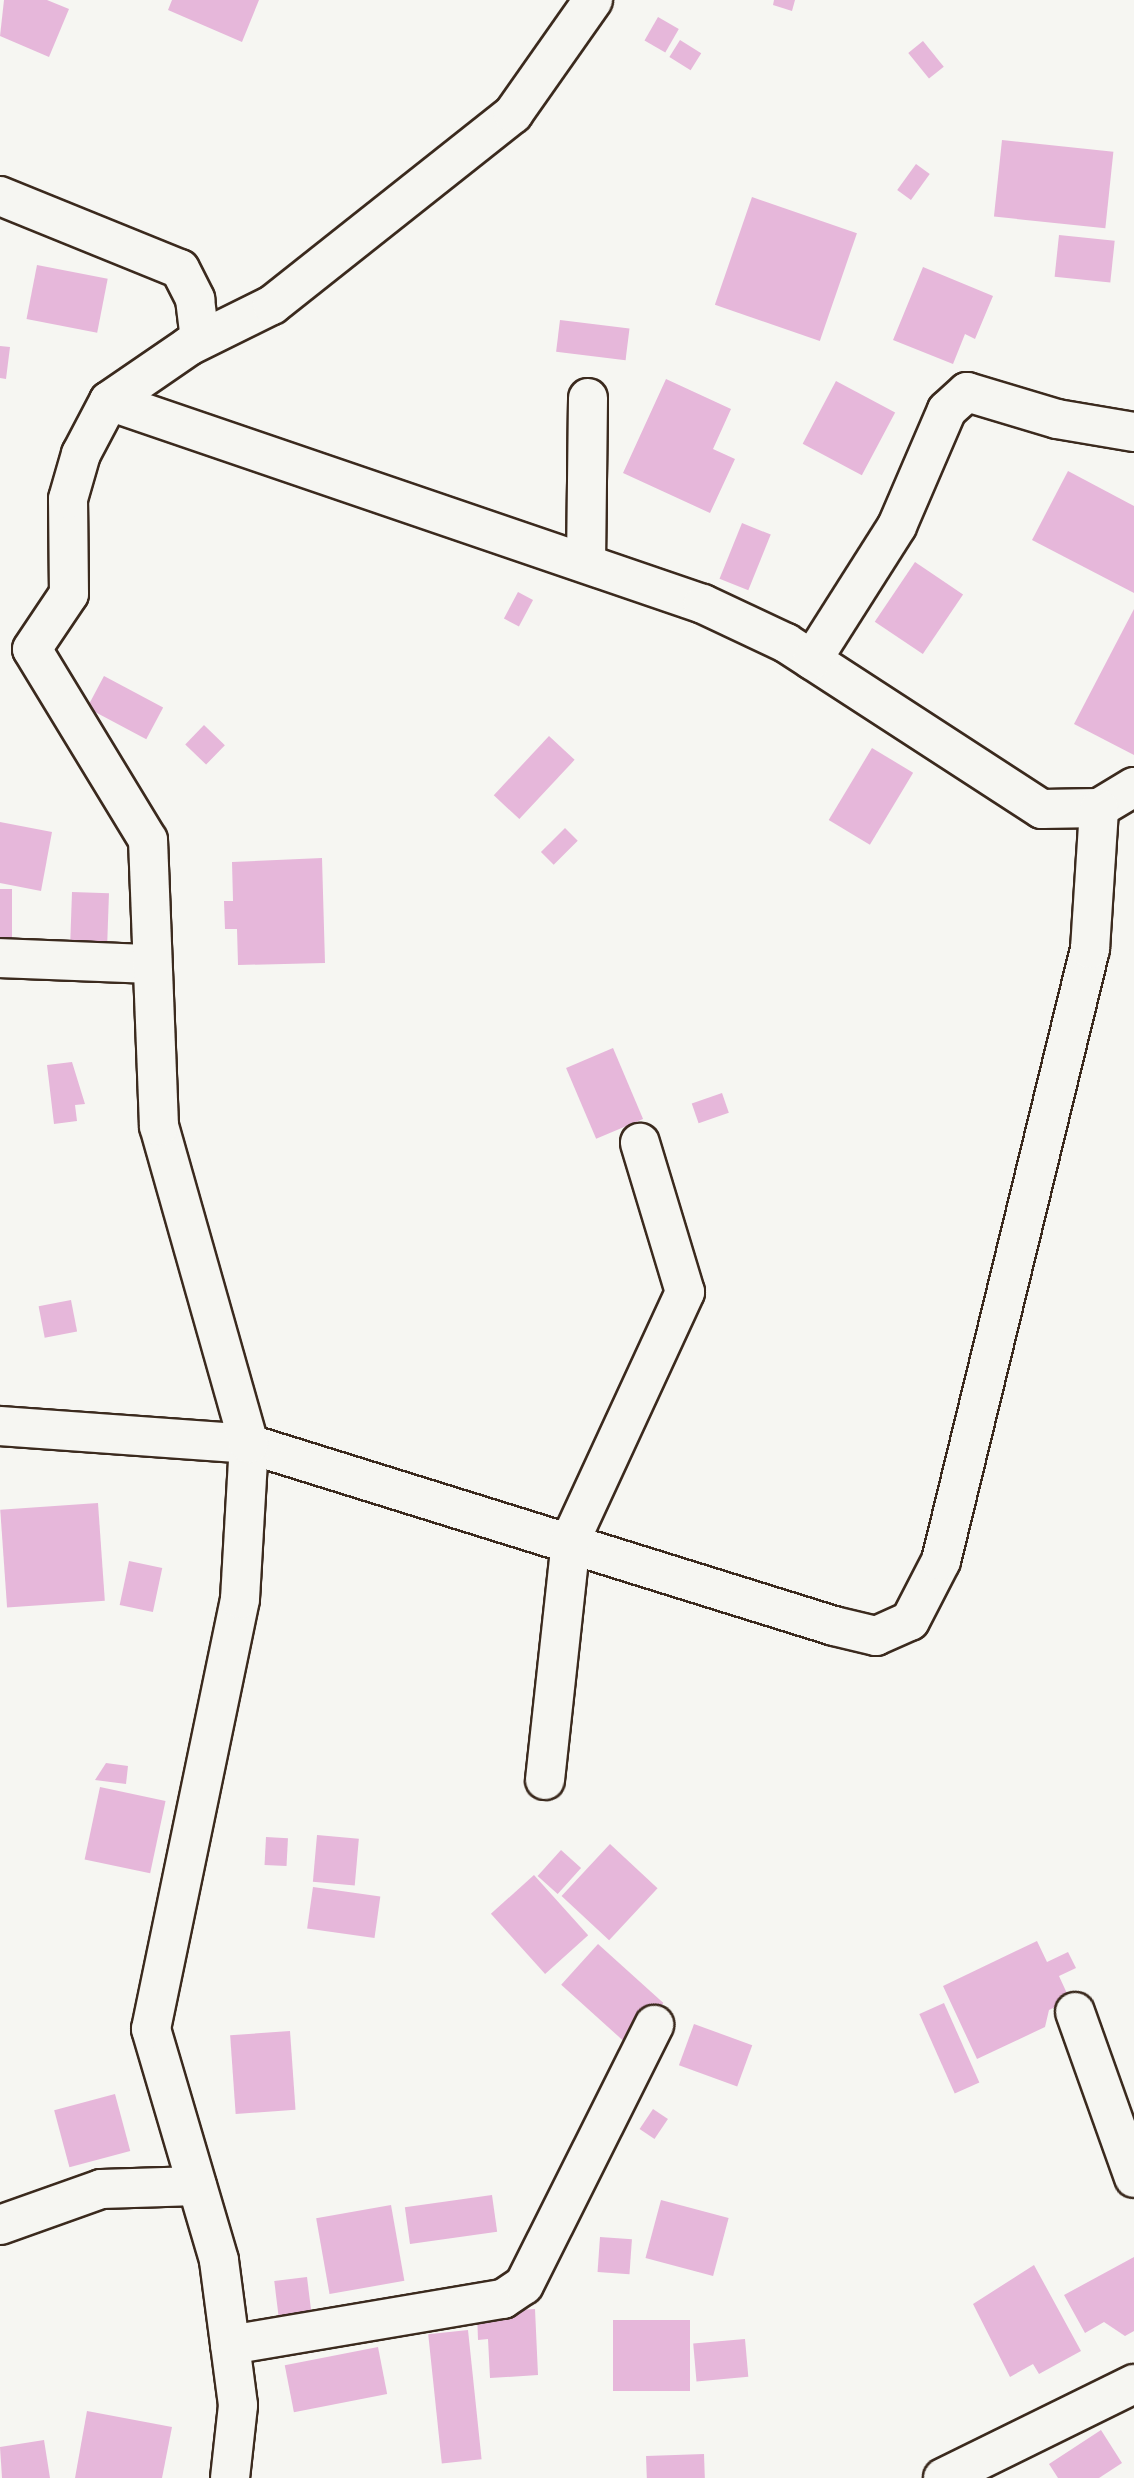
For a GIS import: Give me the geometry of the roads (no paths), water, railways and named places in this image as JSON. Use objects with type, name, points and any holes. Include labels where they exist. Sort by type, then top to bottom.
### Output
[{"type":"street","points":[[230,2478],[238,2405],[219,2260],[151,2029],[240,1599],[249,1444],[159,1126],[148,840],[32,649],[69,594],[68,499],[81,454],[109,401],[200,340],[272,305],[513,114],[593,0]]},
{"type":"street","points":[[0,196],[180,269],[195,299],[200,340]]},
{"type":"street","points":[[812,660],[897,526],[947,410],[967,392],[1057,419],[1134,432]]},
{"type":"street","points":[[586,563],[588,398]]},
{"type":"street","points":[[109,401],[703,604],[812,660],[1042,809],[1099,808],[1134,787]]},
{"type":"street","points":[[0,1426],[249,1444],[571,1539],[862,1633],[876,1636],[910,1621],[941,1561],[1090,949],[1099,808]]},
{"type":"street","points":[[0,958],[152,964]]},
{"type":"street","points":[[545,1780],[571,1539],[685,1292],[640,1143]]},
{"type":"street","points":[[1075,2012],[1134,2178]]},
{"type":"street","points":[[230,2345],[503,2299],[524,2285],[654,2025]]},
{"type":"street","points":[[0,2225],[101,2189],[197,2186]]},
{"type":"street","points":[[943,2478],[1134,2384]]}]
